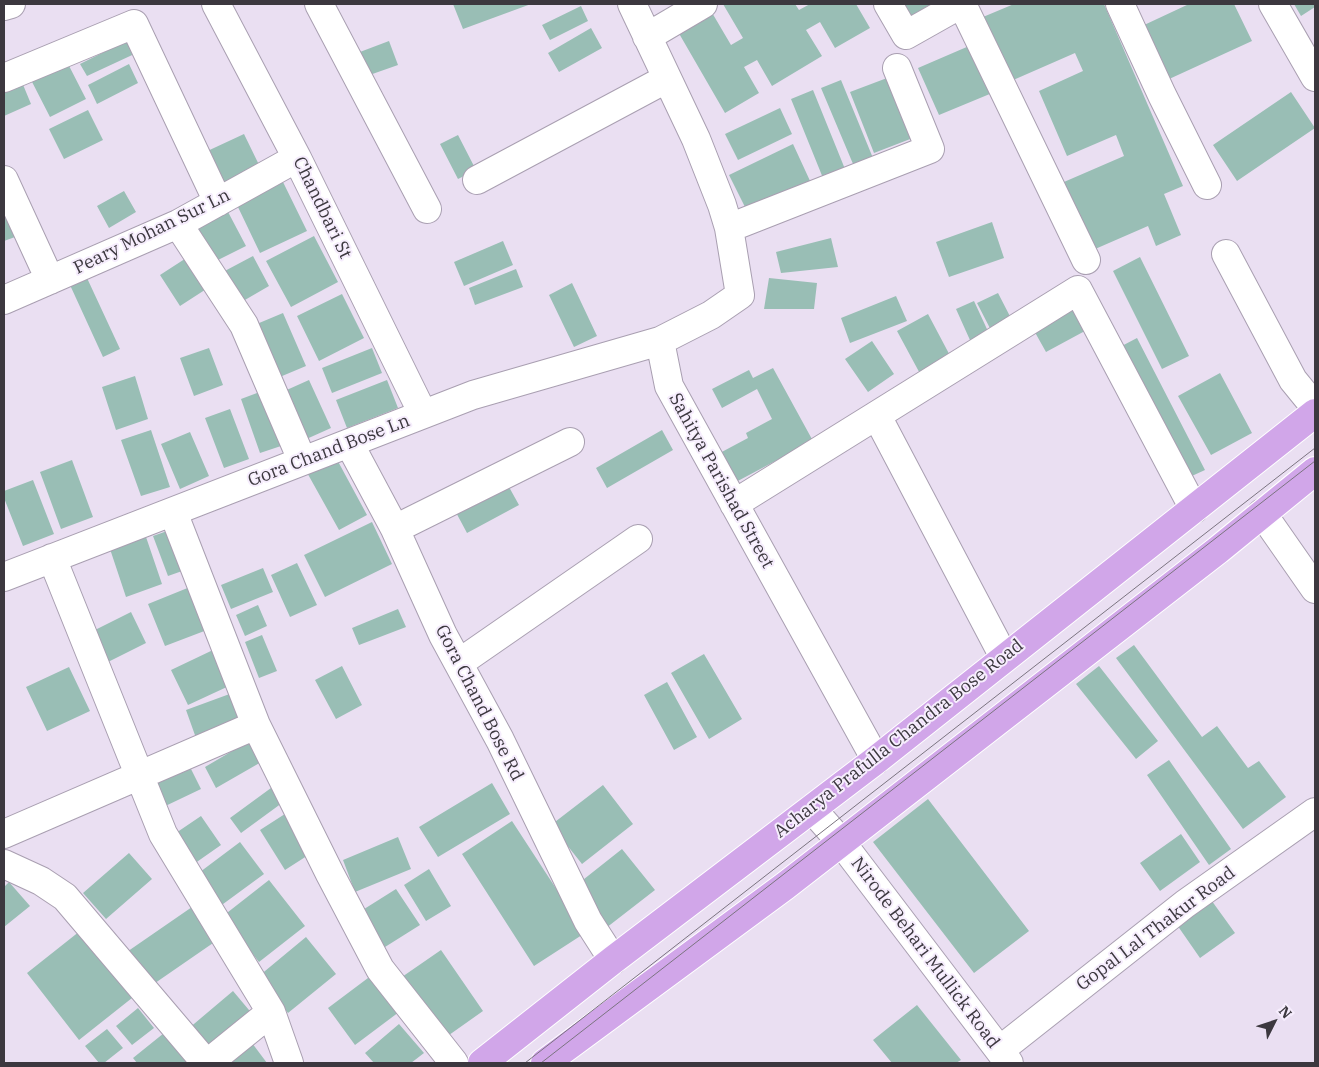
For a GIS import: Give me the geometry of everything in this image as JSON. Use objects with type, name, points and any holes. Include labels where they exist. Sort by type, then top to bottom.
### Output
[{"type":"main road","name":"Acharya Prafulla Chandra Bose Road","points":[[482,1063],[613,960],[876,760],[1315,414]]},
{"type":"main road","points":[[545,1063],[785,886],[1218,550],[1315,471]]},
{"type":"street","points":[[4,6],[11,4]]},
{"type":"street","name":"Chandbari St","points":[[216,4],[297,158],[423,414]]},
{"type":"street","points":[[319,4],[427,209]]},
{"type":"street","points":[[632,4],[696,139],[722,205],[740,295],[711,315],[660,341]]},
{"type":"street","points":[[647,37],[703,4]]},
{"type":"street","points":[[888,4],[906,35],[962,4],[1086,260]]},
{"type":"street","points":[[1120,4],[1162,95],[1207,185]]},
{"type":"street","points":[[1273,4],[1315,76]]},
{"type":"street","points":[[4,78],[134,24],[218,202]]},
{"type":"street","points":[[728,228],[930,149],[897,68]]},
{"type":"street","points":[[477,180],[666,79]]},
{"type":"street","name":"Peary Mohan Sur Ln","points":[[4,300],[178,224],[297,158]]},
{"type":"street","points":[[4,180],[50,280]]},
{"type":"street","points":[[178,224],[244,325],[302,460]]},
{"type":"street","points":[[1226,254],[1293,380],[1315,407]]},
{"type":"street","points":[[734,504],[1078,290],[1194,509]]},
{"type":"street","name":"Gora Chand Bose Ln","points":[[4,577],[473,395],[660,341]]},
{"type":"street","name":"Sahitya Parishad Street","points":[[660,341],[668,386],[876,760]]},
{"type":"street","points":[[877,416],[1004,658]]},
{"type":"street","points":[[395,529],[570,442]]},
{"type":"street","name":"Gora Chand Bose Rd","points":[[349,443],[395,529],[444,635],[500,740],[588,921],[613,960]]},
{"type":"street","points":[[174,512],[256,725],[380,969],[454,1063]]},
{"type":"street","points":[[1262,513],[1315,589]]},
{"type":"street","points":[[459,663],[638,539]]},
{"type":"street","points":[[52,558],[163,834],[272,1012],[289,1063]]},
{"type":"street","points":[[4,834],[256,725]]},
{"type":"street","name":"Nirode Behari Mullick Road","points":[[812,808],[841,842],[1004,1057]]},
{"type":"street","name":"Gopal Lal Thakur Road","points":[[1004,1057],[1185,904],[1315,812]]},
{"type":"street","points":[[4,864],[41,881],[65,897],[207,1063],[272,1012]]},
{"type":"building","points":[[453,4],[531,4],[463,29]]},
{"type":"building","points":[[723,4],[795,4],[799,10],[810,4],[856,4],[870,28],[835,48],[820,22],[806,30],[822,56],[772,86],[757,60],[744,67],[759,93],[725,113],[677,30],[711,11],[731,45],[743,38]]},
{"type":"building","points":[[894,4],[931,4],[904,20]]},
{"type":"building","points":[[1014,4],[1104,4],[1183,186],[1164,194],[1181,235],[1156,246],[1148,226],[1086,253],[1057,185],[1124,156],[1116,135],[1067,156],[1039,91],[1083,71],[1075,53],[1011,81],[983,17]]},
{"type":"building","points":[[1189,4],[1234,4],[1252,41],[1167,80],[1142,26]]},
{"type":"building","points":[[1294,4],[1315,4],[1315,7],[1301,16]]},
{"type":"building","points":[[581,6],[588,21],[550,40],[542,25]]},
{"type":"building","points":[[591,28],[602,48],[559,72],[548,53]]},
{"type":"building","points":[[136,36],[143,50],[87,76],[80,64]]},
{"type":"building","points":[[389,41],[398,65],[361,78],[352,55]]},
{"type":"building","points":[[976,43],[997,91],[939,115],[918,68]]},
{"type":"building","points":[[65,58],[86,99],[50,117],[29,76]]},
{"type":"building","points":[[129,64],[138,83],[97,104],[88,85]]},
{"type":"building","points":[[19,75],[31,104],[4,116],[4,82]]},
{"type":"building","points":[[895,75],[918,136],[874,153],[850,92]]},
{"type":"building","points":[[841,80],[875,163],[856,171],[821,88]]},
{"type":"building","points":[[813,90],[847,174],[825,183],[791,99]]},
{"type":"building","points":[[1291,92],[1315,128],[1237,181],[1213,145]]},
{"type":"building","points":[[780,108],[792,134],[738,160],[725,134]]},
{"type":"building","points":[[88,110],[103,140],[64,159],[49,129]]},
{"type":"building","points":[[244,134],[262,171],[218,191],[201,154]]},
{"type":"building","points":[[458,135],[476,170],[458,179],[440,144]]},
{"type":"building","points":[[793,144],[811,183],[748,213],[729,175]]},
{"type":"building","points":[[283,182],[307,231],[260,253],[237,205]]},
{"type":"building","points":[[124,191],[136,212],[109,228],[97,206]]},
{"type":"building","points":[[227,210],[246,246],[212,263],[193,226]]},
{"type":"building","points":[[7,215],[15,237],[4,241],[4,216]]},
{"type":"building","points":[[992,222],[1004,258],[949,277],[936,242]]},
{"type":"building","points":[[314,236],[338,282],[291,307],[266,261]]},
{"type":"building","points":[[831,238],[838,267],[781,273],[776,252]]},
{"type":"building","points":[[503,241],[513,265],[464,286],[454,262]]},
{"type":"building","points":[[194,253],[214,284],[180,306],[160,275]]},
{"type":"building","points":[[253,256],[269,286],[238,304],[221,273]]},
{"type":"building","points":[[1140,257],[1189,356],[1162,369],[1113,271]]},
{"type":"building","points":[[516,269],[523,287],[475,305],[469,288]]},
{"type":"building","points":[[87,278],[120,349],[103,357],[70,285]]},
{"type":"building","points":[[769,278],[817,283],[814,309],[764,309]]},
{"type":"building","points":[[572,283],[597,336],[574,347],[549,295]]},
{"type":"building","points":[[998,293],[1016,328],[995,338],[977,303]]},
{"type":"building","points":[[342,294],[364,338],[319,361],[297,316]]},
{"type":"building","points":[[896,296],[907,321],[850,343],[841,318]]},
{"type":"building","points":[[1081,300],[1096,325],[1046,352],[1032,327]]},
{"type":"building","points":[[974,301],[992,340],[974,349],[956,309]]},
{"type":"building","points":[[283,313],[306,366],[275,379],[252,326]]},
{"type":"building","points":[[928,314],[955,365],[924,381],[897,331]]},
{"type":"building","points":[[1137,338],[1205,470],[1183,480],[1116,349]]},
{"type":"building","points":[[872,341],[894,374],[868,392],[845,359]]},
{"type":"building","points":[[209,348],[223,385],[194,396],[180,358]]},
{"type":"building","points":[[372,348],[382,373],[332,393],[322,368]]},
{"type":"building","points":[[773,368],[813,441],[734,483],[718,454],[748,438],[746,433],[772,419],[757,389],[722,408],[712,389],[749,370],[753,378]]},
{"type":"building","points":[[1220,373],[1252,433],[1211,455],[1178,396]]},
{"type":"building","points":[[135,376],[148,419],[116,430],[102,387]]},
{"type":"building","points":[[309,380],[331,428],[302,441],[280,393]]},
{"type":"building","points":[[387,380],[398,408],[347,428],[336,400]]},
{"type":"building","points":[[265,390],[284,445],[260,453],[241,399]]},
{"type":"building","points":[[230,409],[249,459],[224,468],[205,418]]},
{"type":"building","points":[[151,430],[170,487],[141,496],[121,440]]},
{"type":"building","points":[[662,430],[673,450],[607,488],[596,468]]},
{"type":"building","points":[[190,432],[209,476],[180,489],[161,444]]},
{"type":"building","points":[[334,454],[367,515],[339,530],[305,469]]},
{"type":"building","points":[[72,460],[93,517],[61,529],[40,472]]},
{"type":"building","points":[[504,478],[519,505],[467,533],[452,505]]},
{"type":"building","points":[[33,480],[54,534],[23,546],[4,498],[4,491]]},
{"type":"building","points":[[372,522],[392,564],[325,597],[304,555]]},
{"type":"building","points":[[170,530],[185,570],[168,576],[153,536]]},
{"type":"building","points":[[146,537],[162,584],[126,597],[110,549]]},
{"type":"building","points":[[297,563],[317,605],[290,617],[271,575]]},
{"type":"building","points":[[263,568],[273,592],[231,609],[221,585]]},
{"type":"building","points":[[190,587],[207,630],[165,646],[148,604]]},
{"type":"building","points":[[258,605],[267,626],[245,636],[236,615]]},
{"type":"building","points":[[398,609],[406,627],[359,645],[352,628]]},
{"type":"building","points":[[131,612],[146,643],[106,663],[91,632]]},
{"type":"building","points":[[262,635],[277,671],[259,678],[245,642]]},
{"type":"building","points":[[1134,645],[1202,737],[1217,726],[1248,768],[1259,761],[1286,797],[1243,829],[1116,658]]},
{"type":"building","points":[[213,650],[229,686],[188,705],[171,670]]},
{"type":"building","points":[[704,654],[742,719],[709,739],[671,673]]},
{"type":"building","points":[[342,666],[362,705],[336,719],[315,680]]},
{"type":"building","points":[[1099,666],[1158,741],[1136,759],[1076,684]]},
{"type":"building","points":[[69,667],[90,711],[47,731],[26,687]]},
{"type":"building","points":[[667,682],[697,737],[674,750],[644,695]]},
{"type":"building","points":[[235,692],[246,720],[196,738],[186,710]]},
{"type":"building","points":[[251,740],[263,761],[216,788],[205,767]]},
{"type":"building","points":[[1169,760],[1231,849],[1209,865],[1147,775]]},
{"type":"building","points":[[189,765],[201,789],[157,810],[151,783]]},
{"type":"building","points":[[492,783],[510,814],[438,857],[419,827]]},
{"type":"building","points":[[603,785],[633,824],[582,864],[551,825]]},
{"type":"building","points":[[271,788],[282,803],[241,833],[230,818]]},
{"type":"building","points":[[928,799],[1029,931],[974,973],[873,842]]},
{"type":"building","points":[[288,812],[313,852],[285,870],[260,830]]},
{"type":"building","points":[[201,816],[221,845],[191,866],[170,837]]},
{"type":"building","points":[[512,821],[585,933],[534,966],[462,854]]},
{"type":"building","points":[[1181,834],[1200,862],[1160,891],[1140,863]]},
{"type":"building","points":[[398,837],[411,869],[355,892],[343,860]]},
{"type":"building","points":[[240,842],[264,874],[219,907],[196,875]]},
{"type":"building","points":[[622,849],[655,890],[606,928],[574,887]]},
{"type":"building","points":[[129,853],[152,879],[106,919],[83,893]]},
{"type":"building","points":[[429,869],[451,906],[426,921],[404,885]]},
{"type":"building","points":[[269,880],[305,926],[259,962],[223,916]]},
{"type":"building","points":[[9,882],[30,906],[4,927],[4,887]]},
{"type":"building","points":[[396,889],[420,925],[385,947],[361,911]]},
{"type":"building","points":[[1209,897],[1235,933],[1200,958],[1175,922]]},
{"type":"building","points":[[192,907],[216,941],[145,990],[121,956]]},
{"type":"building","points":[[80,931],[132,998],[79,1040],[27,973]]},
{"type":"building","points":[[306,937],[336,974],[288,1013],[259,976]]},
{"type":"building","points":[[441,950],[483,1011],[442,1040],[399,979]]},
{"type":"building","points":[[372,975],[399,1012],[355,1045],[328,1008]]},
{"type":"building","points":[[233,991],[254,1016],[209,1054],[188,1029]]},
{"type":"building","points":[[917,1005],[961,1060],[956,1063],[892,1063],[873,1040]]},
{"type":"building","points":[[138,1008],[154,1028],[132,1045],[116,1026]]},
{"type":"building","points":[[399,1024],[424,1053],[411,1063],[374,1063],[365,1053]]},
{"type":"building","points":[[107,1029],[123,1048],[104,1063],[99,1063],[85,1046]]},
{"type":"building","points":[[169,1029],[194,1059],[188,1063],[137,1063],[133,1058]]},
{"type":"building","points":[[252,1043],[267,1063],[226,1063]]},
{"type":"tram line","points":[[525,1063],[1315,448]]},
{"type":"tram line","points":[[541,1063],[1315,461]]}]
